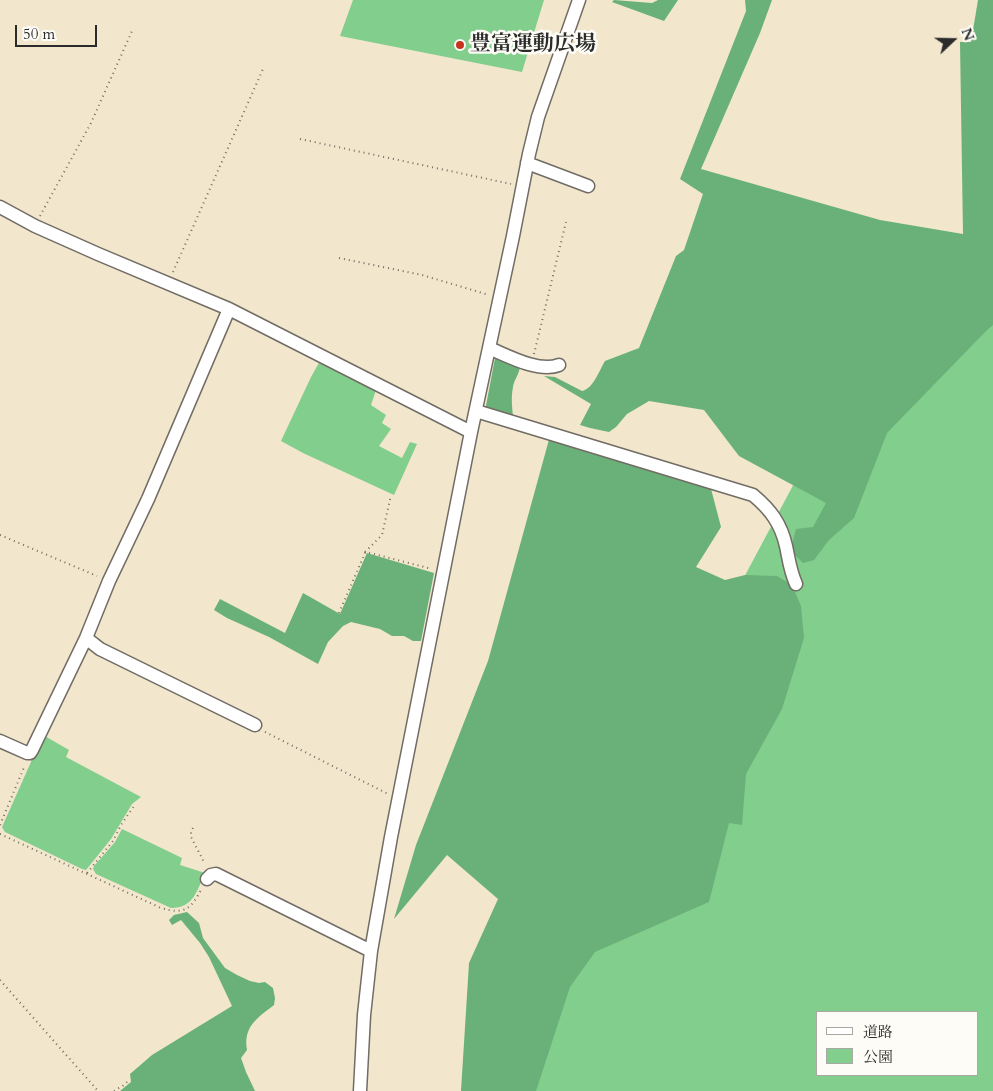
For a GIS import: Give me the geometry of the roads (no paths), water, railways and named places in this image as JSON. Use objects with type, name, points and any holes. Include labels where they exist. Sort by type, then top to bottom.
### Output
[{"type":"street","points":[[360,1091],[364,1015],[371,951],[471,432],[538,117],[579,0]]},
{"type":"street","points":[[527,164],[588,186]]},
{"type":"street","points":[[0,207],[35,226],[229,309],[471,432]]},
{"type":"street","points":[[0,741],[27,753],[30,753],[32,750],[86,638],[109,581],[148,499],[229,309]]},
{"type":"street","points":[[489,348],[532,364],[545,367],[559,365]]},
{"type":"street","points":[[476,411],[753,495],[764,504],[778,523],[785,542],[790,572],[796,584]]},
{"type":"street","points":[[86,638],[100,649],[255,725]]},
{"type":"street","points":[[209,877],[216,874],[371,951]]},
{"type":"place","name":"豊富運動広場","points":[[460,45]]}]
